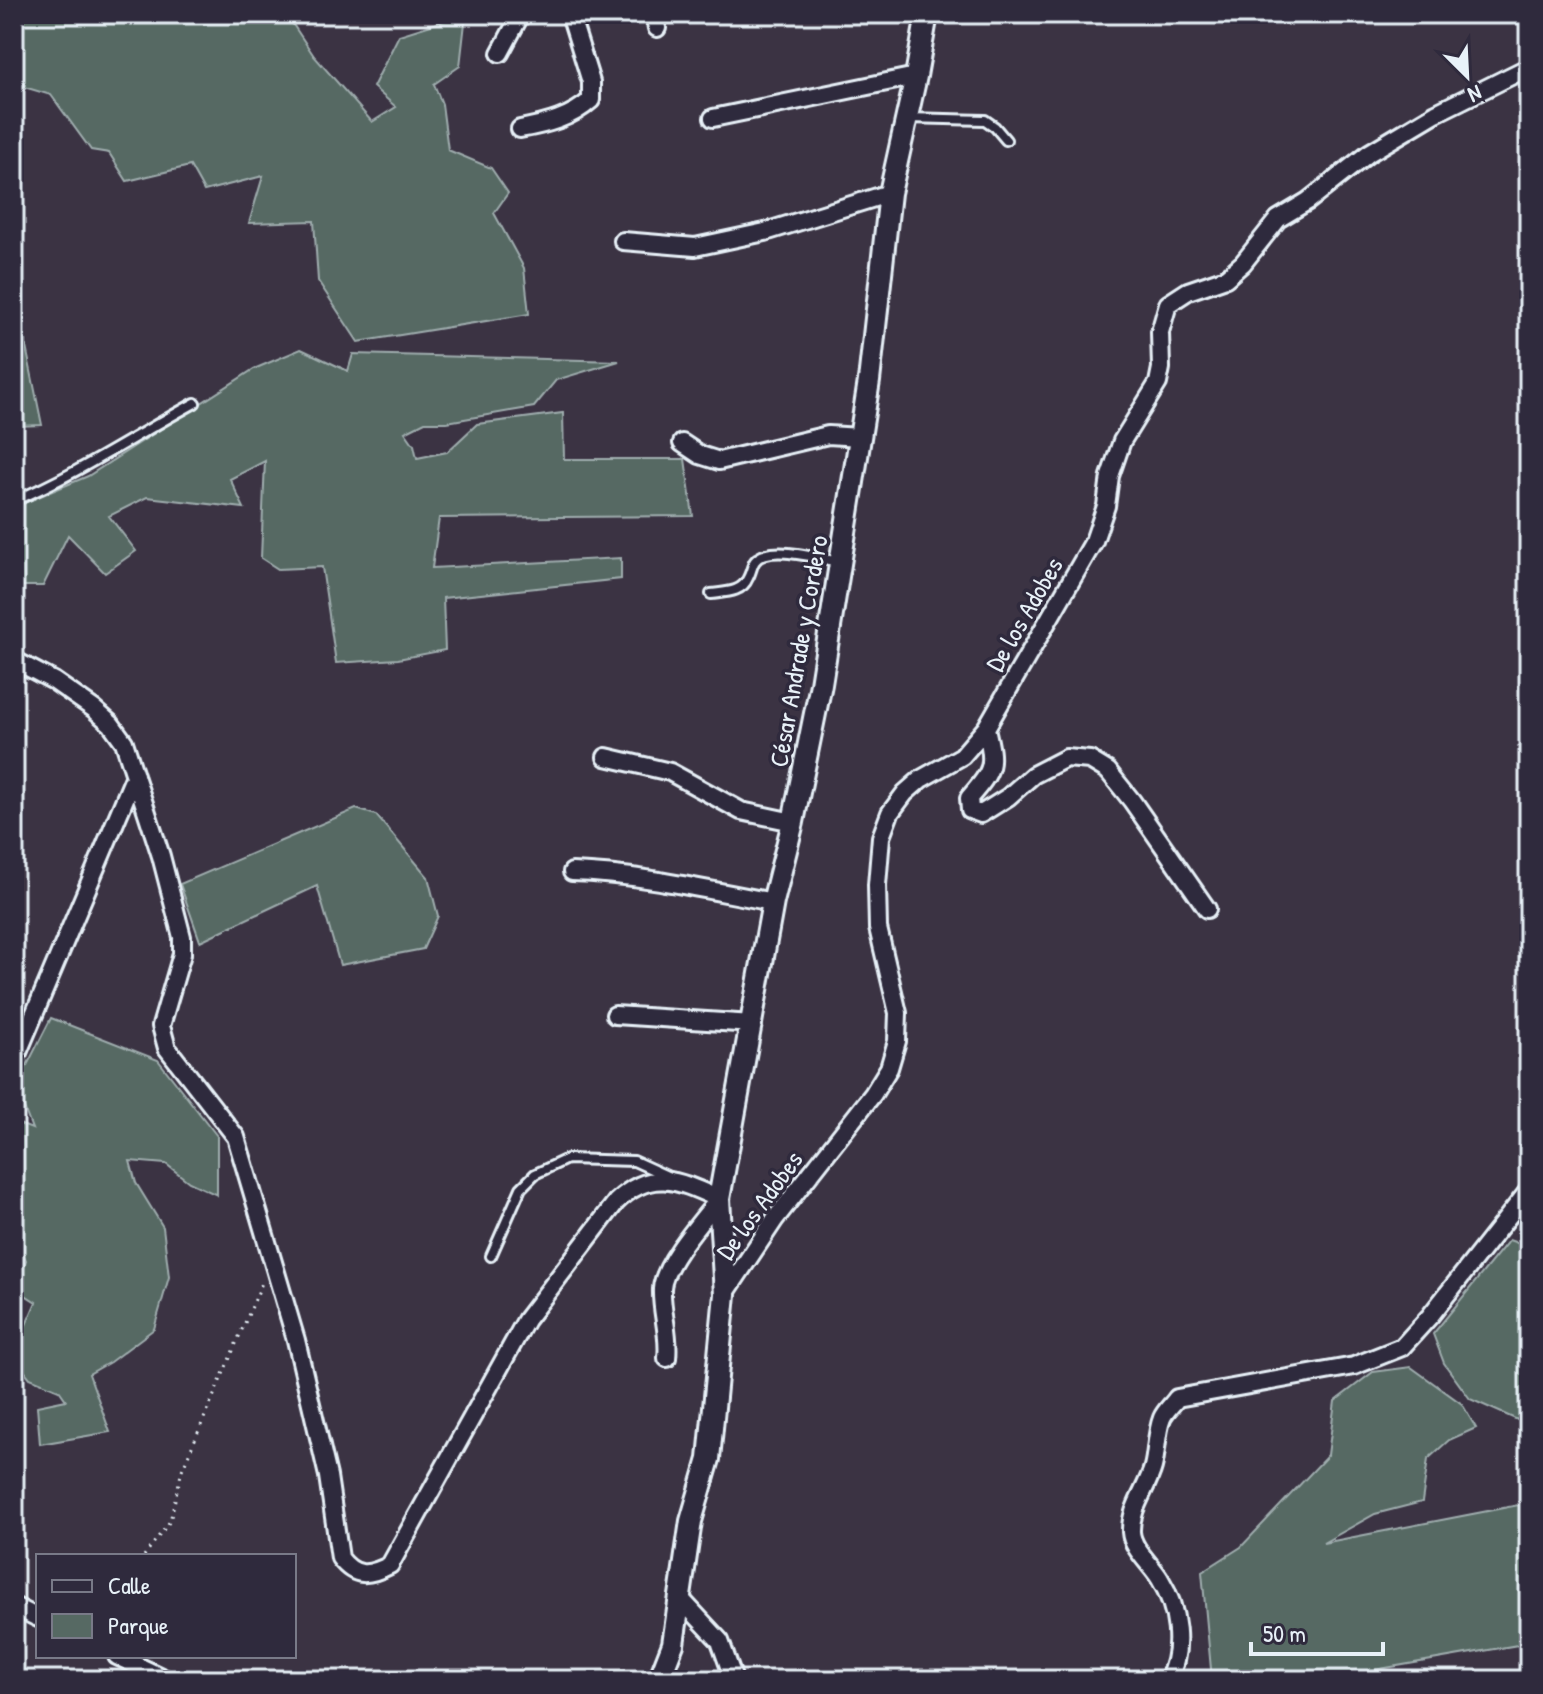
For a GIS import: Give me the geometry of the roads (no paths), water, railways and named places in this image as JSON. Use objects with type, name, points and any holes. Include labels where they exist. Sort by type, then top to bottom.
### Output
[{"type":"street","points":[[500,53],[521,14]]},
{"type":"street","points":[[520,129],[552,123],[580,110],[591,100],[591,82],[570,14]]},
{"type":"street","name":"César Andrade y Cordero","points":[[659,1680],[673,1644],[691,1521],[709,1459],[725,1294],[719,1199],[773,902],[821,684],[860,437],[890,193],[927,14]]},
{"type":"street","name":"De los Adobes","points":[[725,1294],[775,1219],[873,1094],[889,1068],[897,1041],[898,1013],[878,928],[877,885],[881,837],[890,813],[905,793],[921,779],[962,756],[986,728],[1094,541],[1122,441],[1158,383],[1161,368],[1160,332],[1168,304],[1188,291],[1226,278],[1243,263],[1278,219],[1332,184],[1369,153],[1436,113],[1529,67]]},
{"type":"street","points":[[713,118],[916,76]]},
{"type":"street","points":[[623,241],[695,247],[765,232],[890,193]]},
{"type":"street","points":[[682,443],[700,455],[719,461],[828,435],[860,437]]},
{"type":"street","points":[[14,660],[54,681],[111,724],[124,742],[161,856],[182,937],[182,954],[161,1026],[167,1048],[236,1137],[296,1340],[328,1476],[340,1558],[348,1569],[360,1575],[375,1573],[390,1565],[526,1320],[616,1202],[632,1186],[651,1180],[685,1184],[719,1199],[674,1259],[662,1285],[669,1340],[667,1358]]},
{"type":"street","points":[[986,728],[993,755],[989,775],[969,798],[970,810],[981,814],[992,809],[1033,775],[1066,758],[1090,760],[1108,771],[1132,801],[1207,909]]},
{"type":"street","points":[[606,757],[670,772],[741,811],[793,822]]},
{"type":"street","points":[[14,1062],[135,775]]},
{"type":"street","points":[[572,872],[688,886],[773,902]]},
{"type":"street","points":[[615,1015],[753,1024]]},
{"type":"street","points":[[1168,1680],[1174,1669],[1177,1643],[1173,1603],[1130,1534],[1135,1507],[1153,1468],[1162,1419],[1177,1398],[1354,1366],[1402,1347],[1529,1190]]},
{"type":"street","points":[[680,1598],[720,1641],[734,1680]]},
{"type":"street","points":[[14,1606],[36,1617]]},
{"type":"street","points":[[121,1658],[167,1680]]},
{"type":"lane","points":[[907,118],[985,120],[1006,140]]},
{"type":"lane","points":[[14,501],[76,474],[105,453],[195,403]]},
{"type":"lane","points":[[711,594],[741,589],[755,560],[768,552],[798,554],[840,563]]},
{"type":"lane","points":[[491,1256],[521,1188],[535,1174],[567,1159],[634,1161],[685,1184]]}]
